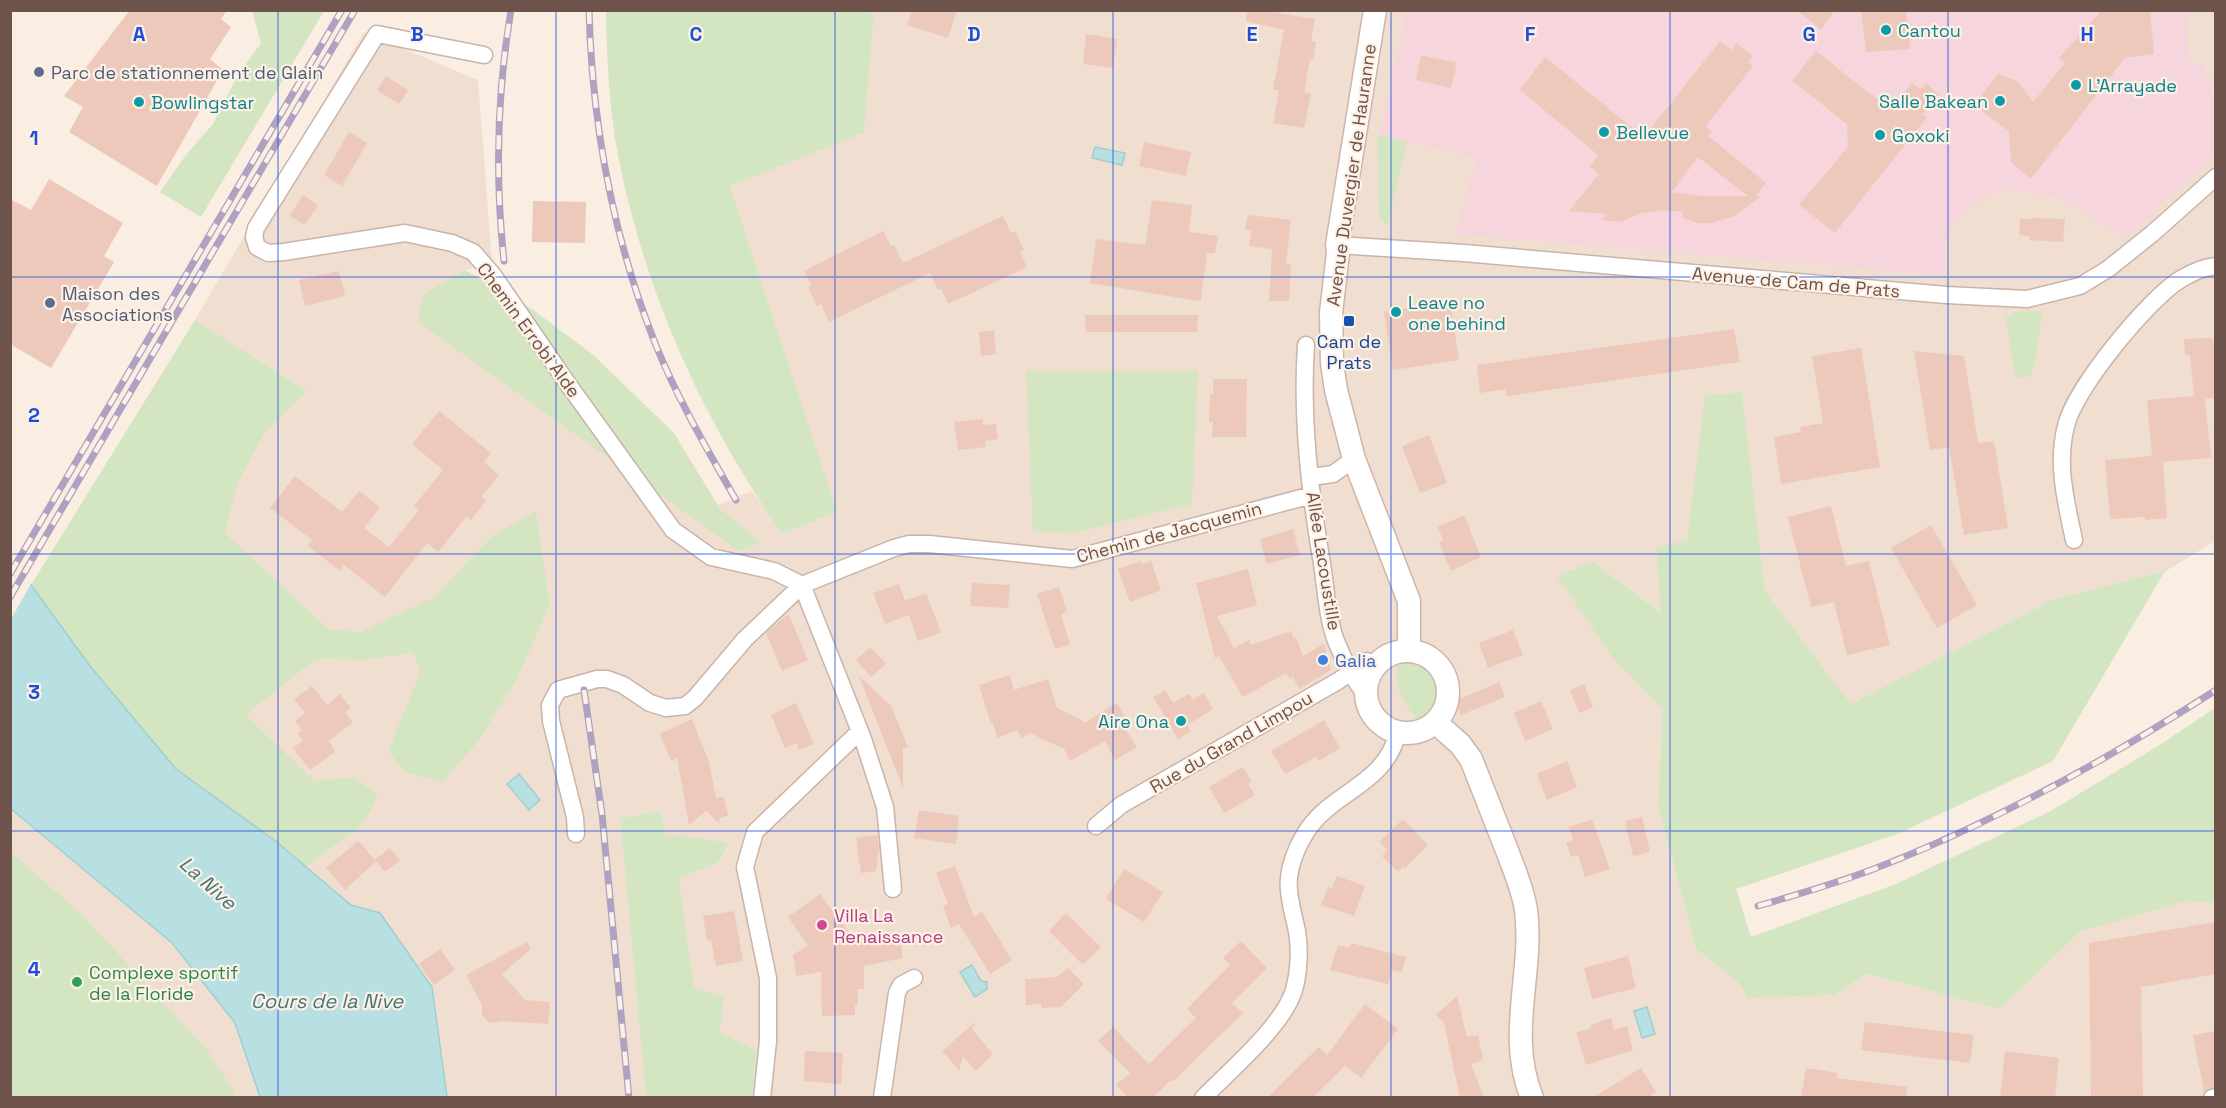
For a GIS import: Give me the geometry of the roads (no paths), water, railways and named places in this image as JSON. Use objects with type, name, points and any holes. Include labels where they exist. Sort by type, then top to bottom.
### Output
[{"type":"main road","name":"Avenue Duvergier de Hauranne","points":[[1375,10],[1337,244],[1338,254],[1331,313],[1332,363],[1341,413],[1354,459],[1409,601],[1409,651]]},
{"type":"main road","points":[[1409,651],[1423,654],[1434,661],[1443,672],[1448,684],[1448,698],[1444,711],[1436,722],[1424,729],[1398,732],[1386,727],[1370,709],[1367,685],[1372,663],[1398,652],[1409,651]]},
{"type":"main road","points":[[1436,722],[1460,744],[1471,759],[1520,884],[1526,910],[1520,1035],[1522,1069],[1529,1096]]},
{"type":"street","name":"Chemin Errobi Alde","points":[[484,55],[377,34],[256,228],[254,237],[257,247],[268,254],[405,233],[452,243],[473,252],[493,275],[673,530],[711,557],[774,571],[802,585]]},
{"type":"street","name":"Avenue de Cam de Prats","points":[[1337,244],[1946,295],[2027,299],[2080,286],[2105,271],[2153,233],[2216,177]]},
{"type":"street","points":[[2074,540],[2064,491],[2061,455],[2066,424],[2074,405],[2105,359],[2158,296],[2181,279],[2207,267],[2216,266]]},
{"type":"street","name":"Allée Lacoustille","points":[[1306,345],[1303,397],[1312,495],[1330,618],[1350,673],[1367,697]]},
{"type":"street","name":"Allée Lacoustille","points":[[1311,477],[1333,474],[1354,459]]},
{"type":"street","name":"Chemin de Jacquemin","points":[[576,834],[575,817],[551,721],[550,705],[558,690],[597,680],[607,680],[623,685],[650,703],[666,708],[685,706],[695,698],[745,639],[802,585],[909,544],[929,544],[1072,559],[1312,495]]},
{"type":"street","points":[[802,585],[860,731],[885,807],[893,889]]},
{"type":"street","name":"Allée Lacoustille","points":[[1338,644],[1361,660],[1372,663]]},
{"type":"street","name":"Rue du Grand Limpou","points":[[1096,826],[1121,806],[1350,673],[1372,663]]},
{"type":"street","points":[[762,1098],[768,1041],[768,978],[745,867],[755,832],[860,731]]},
{"type":"street","points":[[1203,1098],[1275,1022],[1293,990],[1298,933],[1288,890],[1289,873],[1305,833],[1318,817],[1382,767],[1392,752],[1398,732]]},
{"type":"street","points":[[882,1098],[897,993],[901,985],[914,978]]},
{"type":"water","points":[[1095,147],[1125,153],[1122,165],[1092,158]]},
{"type":"water","name":"Cours de la Nive","points":[[10,556],[90,666],[176,769],[278,843],[351,905],[380,913],[432,987],[447,1097],[260,1097],[235,1023],[172,943],[11,809]]},
{"type":"water","points":[[519,774],[540,800],[529,810],[507,784]]},
{"type":"water","points":[[972,965],[981,981],[987,982],[987,989],[975,997],[960,972]]},
{"type":"water","points":[[1647,1007],[1655,1034],[1642,1038],[1634,1011]]},
{"type":"railway","points":[[10,574],[342,10]]},
{"type":"railway","points":[[10,597],[355,10]]},
{"type":"railway","points":[[504,261],[499,198],[499,135],[503,72],[511,10]]},
{"type":"railway","points":[[589,10],[600,138],[607,180],[627,262],[655,343],[673,384],[736,500]]},
{"type":"railway","points":[[584,690],[602,814],[629,1098]]},
{"type":"railway","points":[[1758,906],[1857,875],[1961,832],[2091,766],[2216,690]]},
{"type":"place","name":"Cantou","points":[[1886,30]]},
{"type":"place","name":"Parc de stationnement de Glain","points":[[39,72]]},
{"type":"place","name":"L'Arrayade","points":[[2076,85]]},
{"type":"place","name":"Salle Bakean","points":[[2000,101]]},
{"type":"place","name":"Bowlingstar","points":[[139,102]]},
{"type":"place","name":"Bellevue","points":[[1604,132]]},
{"type":"place","name":"Goxoki","points":[[1880,135]]},
{"type":"place","name":"Maison des Associations","points":[[50,303]]},
{"type":"place","name":"Leave no one behind","points":[[1396,312]]},
{"type":"place","name":"Cam de Prats","points":[[1349,321]]},
{"type":"place","name":"Galia","points":[[1323,660]]},
{"type":"place","name":"Aire Ona","points":[[1181,721]]},
{"type":"place","name":"Villa La Renaissance","points":[[822,925]]},
{"type":"place","name":"Complexe sportif de la Floride","points":[[77,982]]},
{"type":"water label","name":"La Nive","points":[[208,883]]}]
